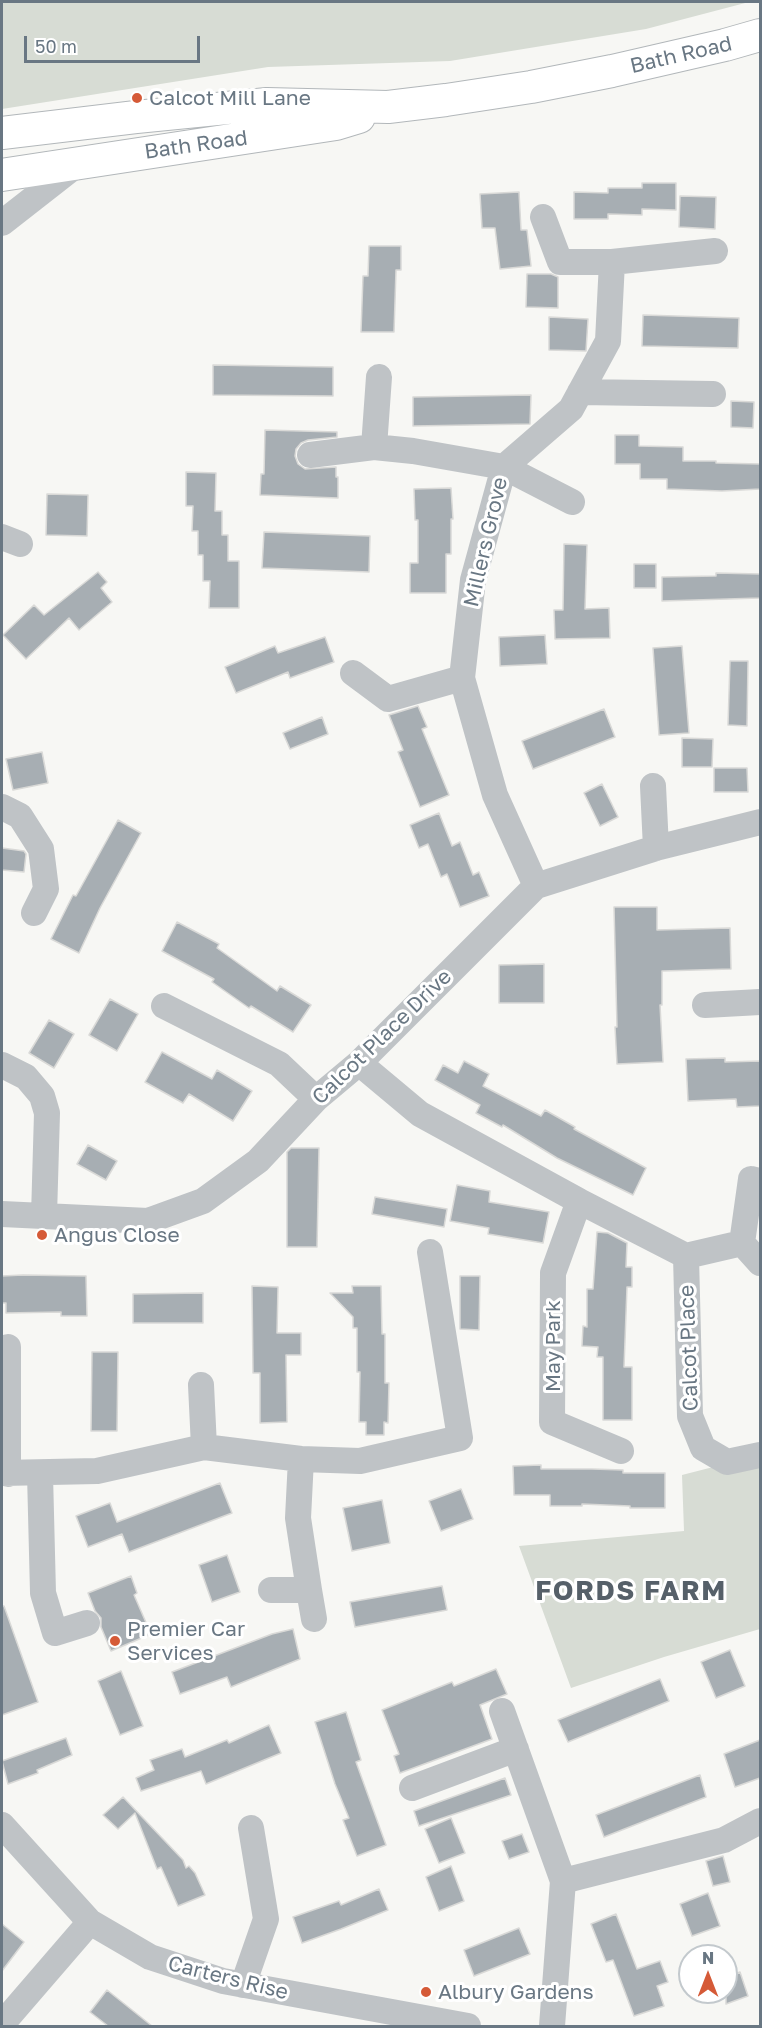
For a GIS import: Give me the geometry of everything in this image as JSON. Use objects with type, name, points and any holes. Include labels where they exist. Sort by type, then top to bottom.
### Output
[{"type":"main road","name":"Bath Road","points":[[2,133],[267,104],[388,107],[531,87],[612,71],[760,35]]},
{"type":"main road","name":"Bath Road","points":[[2,175],[336,124],[388,107]]},
{"type":"street","points":[[2,223],[81,162]]},
{"type":"street","points":[[543,217],[560,262],[612,262],[715,252]]},
{"type":"street","name":"Millers Grove","points":[[536,886],[495,795],[462,678],[473,580],[504,467],[571,409],[608,341],[612,262]]},
{"type":"street","points":[[374,447],[379,377]]},
{"type":"street","points":[[580,392],[713,394]]},
{"type":"street","points":[[310,455],[374,447],[413,451],[504,467],[572,502]]},
{"type":"street","points":[[353,672],[388,699],[462,678]]},
{"type":"street","points":[[653,786],[656,848]]},
{"type":"street","points":[[2,807],[20,816],[41,849],[46,889],[34,913]]},
{"type":"street","name":"Calcot Place Drive","points":[[2,1214],[148,1221],[203,1201],[258,1161],[316,1099],[359,1063],[536,886],[656,848],[760,822]]},
{"type":"street","points":[[705,1005],[760,1002]]},
{"type":"street","points":[[164,1006],[279,1064],[316,1099]]},
{"type":"street","points":[[359,1063],[420,1114],[579,1201],[686,1256],[742,1243]]},
{"type":"street","points":[[2,1065],[26,1077],[42,1096],[47,1113],[44,1216]]},
{"type":"street","points":[[760,1181],[751,1179],[742,1243],[760,1263]]},
{"type":"street","name":"May Park","points":[[579,1201],[553,1273],[552,1422],[621,1451]]},
{"type":"street","points":[[8,1347],[5,1474],[97,1471],[204,1447],[301,1459],[360,1461],[460,1438],[430,1252]]},
{"type":"street","name":"Calcot Place","points":[[686,1256],[690,1416],[703,1448],[727,1462],[760,1455]]},
{"type":"street","points":[[201,1385],[204,1447]]},
{"type":"street","points":[[301,1459],[298,1518],[314,1619]]},
{"type":"street","points":[[40,1474],[43,1593],[55,1633],[87,1623]]},
{"type":"street","points":[[272,1590],[309,1590]]},
{"type":"street","points":[[502,1711],[563,1881],[552,2026]]},
{"type":"street","points":[[412,1788],[516,1749]]},
{"type":"street","points":[[563,1881],[724,1840],[760,1821]]},
{"type":"street","name":"Carters Rise","points":[[2,1825],[90,1922],[150,1957],[223,1981],[356,2017],[468,2026]]},
{"type":"street","points":[[243,1985],[266,1919],[251,1828]]},
{"type":"street","points":[[2,2024],[90,1922]]},
{"type":"shaded area","points":[[2,2],[749,2],[646,29],[450,61],[268,67],[2,109]]},
{"type":"shaded area","points":[[760,1455],[760,1629],[664,1657],[571,1688],[519,1546],[684,1531],[682,1475]]},
{"type":"building","points":[[642,183],[676,183],[676,210],[642,209],[642,215],[608,214],[608,219],[574,219],[574,192],[608,193],[608,188],[642,188]]},
{"type":"building","points":[[519,192],[521,230],[527,230],[531,266],[500,269],[495,228],[482,228],[480,194]]},
{"type":"building","points":[[680,196],[716,197],[715,229],[679,227]]},
{"type":"building","points":[[369,246],[401,246],[401,270],[396,270],[394,332],[361,332],[363,276],[368,276]]},
{"type":"building","points":[[527,274],[551,274],[558,277],[558,308],[526,307]]},
{"type":"building","points":[[643,315],[739,318],[738,348],[642,346]]},
{"type":"building","points":[[549,317],[588,319],[586,351],[549,350]]},
{"type":"building","points":[[213,365],[333,367],[333,396],[213,395]]},
{"type":"building","points":[[531,395],[530,424],[413,426],[413,397]]},
{"type":"building","points":[[731,401],[754,402],[753,428],[731,427]]},
{"type":"building","points":[[265,430],[337,432],[337,437],[308,440],[301,443],[296,449],[295,456],[298,464],[305,469],[336,467],[338,498],[260,495],[261,474],[264,474]]},
{"type":"building","points":[[615,435],[639,435],[639,446],[683,447],[683,461],[760,464],[760,489],[722,491],[667,489],[667,479],[640,479],[640,464],[615,464]]},
{"type":"building","points":[[186,472],[216,473],[215,511],[222,511],[222,535],[228,535],[228,561],[239,561],[239,608],[209,608],[210,581],[203,581],[203,555],[198,555],[198,531],[192,531],[193,506],[186,506]]},
{"type":"building","points":[[451,488],[453,519],[451,519],[451,554],[446,554],[446,593],[410,593],[410,563],[418,563],[418,520],[415,520],[414,489]]},
{"type":"building","points":[[47,494],[88,495],[87,536],[46,535]]},
{"type":"building","points":[[264,532],[370,536],[369,572],[262,568]]},
{"type":"building","points":[[564,544],[587,545],[585,609],[609,608],[610,638],[555,639],[554,610],[563,610]]},
{"type":"building","points":[[634,564],[656,564],[656,588],[634,588]]},
{"type":"building","points":[[98,572],[107,582],[101,588],[112,602],[79,630],[69,618],[26,659],[3,635],[34,605],[44,615]]},
{"type":"building","points":[[716,573],[760,574],[760,598],[662,601],[662,577],[716,576]]},
{"type":"building","points":[[545,635],[547,664],[500,666],[499,637]]},
{"type":"building","points":[[325,637],[334,662],[290,678],[288,672],[236,693],[225,667],[275,646],[278,653]]},
{"type":"building","points":[[682,646],[689,733],[659,735],[653,648]]},
{"type":"building","points":[[730,661],[748,661],[747,726],[728,725]]},
{"type":"building","points":[[418,706],[427,727],[422,729],[449,795],[420,807],[398,752],[403,750],[389,715]]},
{"type":"building","points":[[604,709],[615,737],[533,769],[522,741]]},
{"type":"building","points":[[322,717],[328,734],[290,749],[283,733]]},
{"type":"building","points":[[682,738],[713,739],[712,767],[682,767]]},
{"type":"building","points":[[42,752],[48,783],[13,790],[6,759]]},
{"type":"building","points":[[714,768],[747,768],[748,792],[714,792]]},
{"type":"building","points":[[602,784],[618,817],[600,826],[584,793]]},
{"type":"building","points":[[439,813],[452,846],[460,842],[473,875],[479,872],[489,896],[460,907],[447,874],[441,877],[428,844],[419,848],[410,825]]},
{"type":"building","points":[[118,820],[141,833],[100,908],[79,953],[51,939],[73,895],[76,896]]},
{"type":"building","points":[[2,848],[24,851],[26,854],[24,872],[2,870]]},
{"type":"building","points":[[614,907],[657,907],[657,930],[730,928],[731,969],[662,971],[662,1005],[660,1005],[663,1062],[617,1064]]},
{"type":"building","points":[[177,922],[219,944],[217,948],[277,991],[280,986],[311,1005],[293,1032],[251,1006],[249,1008],[212,982],[214,979],[162,951]]},
{"type":"building","points":[[544,964],[544,1003],[499,1003],[499,965]]},
{"type":"building","points":[[110,999],[138,1014],[117,1051],[89,1035]]},
{"type":"building","points":[[49,1020],[74,1034],[54,1068],[29,1053]]},
{"type":"building","points":[[162,1052],[212,1079],[217,1070],[252,1091],[233,1121],[189,1094],[183,1103],[145,1082]]},
{"type":"building","points":[[725,1058],[725,1062],[760,1061],[760,1106],[737,1107],[736,1099],[688,1101],[686,1059]]},
{"type":"building","points":[[464,1061],[489,1074],[483,1086],[541,1116],[545,1110],[575,1127],[574,1129],[646,1168],[633,1195],[557,1158],[503,1125],[502,1127],[476,1113],[480,1105],[435,1080],[443,1065],[458,1073]]},
{"type":"building","points":[[88,1145],[117,1161],[106,1180],[77,1164]]},
{"type":"building","points":[[291,1148],[319,1148],[317,1247],[287,1247],[287,1152]]},
{"type":"building","points":[[457,1185],[490,1191],[489,1202],[549,1212],[543,1243],[488,1234],[489,1228],[450,1221]]},
{"type":"building","points":[[375,1197],[447,1209],[444,1227],[372,1214]]},
{"type":"building","points":[[597,1232],[608,1233],[627,1243],[626,1267],[632,1267],[632,1287],[627,1287],[624,1367],[632,1367],[632,1420],[603,1420],[603,1357],[597,1357],[598,1347],[582,1346],[583,1326],[587,1327],[587,1289],[593,1289]]},
{"type":"building","points":[[2,1276],[86,1276],[87,1316],[61,1316],[61,1312],[6,1313],[6,1303],[2,1303]]},
{"type":"building","points":[[460,1276],[480,1276],[479,1330],[460,1329]]},
{"type":"building","points":[[252,1286],[278,1287],[277,1333],[301,1333],[301,1355],[286,1355],[287,1422],[260,1423],[260,1373],[253,1373]]},
{"type":"building","points":[[352,1286],[381,1286],[382,1334],[385,1334],[385,1383],[389,1383],[388,1423],[384,1422],[384,1435],[366,1435],[366,1422],[359,1422],[360,1372],[357,1372],[357,1328],[353,1328],[353,1317],[330,1293],[353,1293]]},
{"type":"building","points":[[203,1293],[203,1323],[133,1323],[133,1294]]},
{"type":"building","points":[[92,1352],[118,1352],[117,1431],[91,1431]]},
{"type":"building","points":[[541,1465],[541,1469],[665,1473],[665,1508],[582,1504],[582,1506],[550,1506],[550,1495],[514,1495],[513,1466]]},
{"type":"building","points":[[220,1483],[232,1513],[129,1552],[122,1534],[88,1547],[76,1516],[110,1503],[117,1522]]},
{"type":"building","points":[[461,1489],[473,1519],[441,1531],[429,1501]]},
{"type":"building","points":[[382,1500],[390,1543],[352,1551],[343,1508]]},
{"type":"building","points":[[227,1555],[240,1592],[212,1602],[199,1565]]},
{"type":"building","points":[[131,1576],[137,1593],[134,1595],[151,1634],[111,1651],[101,1627],[101,1618],[95,1611],[88,1593]]},
{"type":"building","points":[[442,1586],[447,1610],[355,1627],[350,1602]]},
{"type":"building","points":[[2,1606],[4,1606],[38,1702],[2,1715]]},
{"type":"building","points":[[293,1629],[300,1659],[231,1687],[227,1677],[180,1694],[172,1672],[272,1634]]},
{"type":"building","points":[[730,1650],[745,1686],[716,1698],[701,1662]]},
{"type":"building","points":[[496,1669],[507,1694],[480,1705],[492,1739],[400,1773],[394,1756],[399,1754],[382,1710],[452,1682],[454,1686]]},
{"type":"building","points":[[121,1671],[143,1726],[120,1735],[98,1681]]},
{"type":"building","points":[[660,1679],[669,1701],[568,1742],[558,1720]]},
{"type":"building","points":[[346,1712],[361,1760],[356,1762],[386,1845],[357,1856],[343,1820],[349,1818],[335,1784],[315,1722]]},
{"type":"building","points":[[269,1725],[281,1753],[206,1784],[201,1771],[141,1791],[136,1778],[154,1770],[150,1760],[182,1749],[185,1757],[227,1740],[229,1743]]},
{"type":"building","points":[[66,1738],[72,1755],[37,1770],[38,1773],[8,1784],[2,1761]]},
{"type":"building","points":[[760,1740],[760,1778],[735,1787],[724,1754]]},
{"type":"building","points":[[700,1775],[706,1797],[604,1837],[596,1815]]},
{"type":"building","points":[[505,1778],[511,1795],[419,1826],[414,1811]]},
{"type":"building","points":[[123,1797],[183,1860],[186,1868],[189,1866],[195,1873],[205,1895],[178,1906],[161,1867],[157,1869],[135,1813],[118,1829],[103,1815]]},
{"type":"building","points":[[451,1818],[465,1853],[439,1863],[425,1829]]},
{"type":"building","points":[[522,1834],[529,1852],[509,1859],[502,1841]]},
{"type":"building","points":[[723,1856],[730,1882],[713,1886],[706,1861]]},
{"type":"building","points":[[451,1866],[464,1901],[439,1911],[426,1877]]},
{"type":"building","points":[[379,1889],[388,1910],[302,1943],[293,1917],[339,1901],[341,1905]]},
{"type":"building","points":[[708,1893],[720,1926],[692,1936],[680,1904]]},
{"type":"building","points":[[616,1914],[637,1969],[660,1961],[668,1982],[657,1986],[664,2006],[634,2016],[613,1960],[606,1962],[591,1924]]},
{"type":"building","points":[[2,1924],[24,1942],[2,1971]]},
{"type":"building","points":[[519,1928],[530,1954],[474,1976],[464,1950]]},
{"type":"building","points":[[740,1972],[748,1996],[738,2000],[738,1973]]},
{"type":"building","points":[[107,1990],[152,2026],[108,2026],[90,2012]]},
{"type":"place","name":"Calcot Mill Lane","points":[[137,98]]},
{"type":"place","name":"Angus Close","points":[[42,1235]]},
{"type":"place","name":"Premier Car Services","points":[[115,1641]]},
{"type":"place","name":"Albury Gardens","points":[[426,1992]]},
{"type":"district","name":"FORDS FARM","points":[[631,1591]]}]
